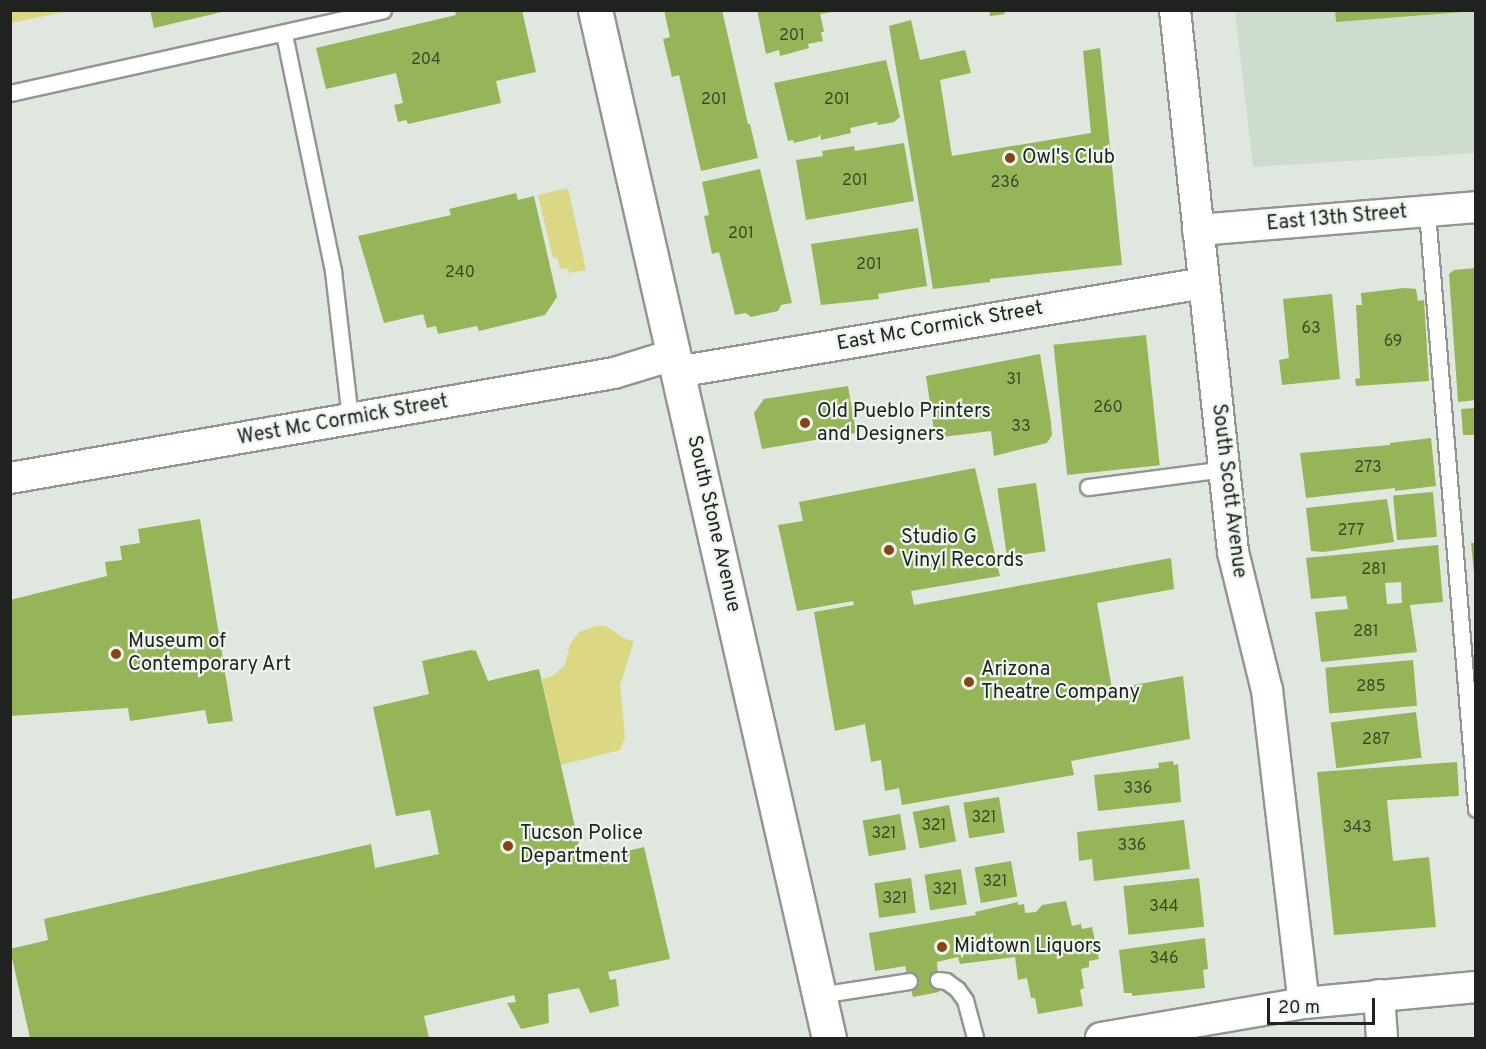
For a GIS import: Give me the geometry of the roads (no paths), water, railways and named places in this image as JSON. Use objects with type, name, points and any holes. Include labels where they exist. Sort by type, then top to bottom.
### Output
[{"type":"street","name":"South Stone Avenue","points":[[595,10],[829,1038]]},
{"type":"street","name":"South Scott Avenue","points":[[1175,10],[1236,567],[1267,690],[1304,1003]]},
{"type":"street","name":"East 13th Street","points":[[1198,230],[1476,207]]},
{"type":"street","name":"East Mc Cormick Street","points":[[675,364],[1204,283]]},
{"type":"street","name":"West Mc Cormick Street","points":[[10,478],[675,364]]},
{"type":"street","points":[[1101,1038],[1304,1003],[1476,987]]},
{"type":"street","points":[[1379,995],[1382,1038]]},
{"type":"lane","points":[[10,93],[284,34],[383,10]]},
{"type":"lane","points":[[284,34],[333,271],[350,418]]},
{"type":"lane","points":[[1427,212],[1476,809]]},
{"type":"lane","points":[[1088,487],[1224,469]]},
{"type":"lane","points":[[938,980],[946,981],[965,999],[975,1038]]},
{"type":"lane","points":[[819,995],[909,981]]},
{"type":"place","name":"Owl's Club","points":[[1010,158]]},
{"type":"place","name":"Old Pueblo Printers and Designers","points":[[805,423]]},
{"type":"place","name":"Studio G Vinyl Records","points":[[889,550]]},
{"type":"place","name":"Museum of Contemporary Art","points":[[116,654]]},
{"type":"place","name":"Arizona Theatre Company","points":[[969,682]]},
{"type":"place","name":"Tucson Police Department","points":[[508,846]]},
{"type":"place","name":"Midtown Liquors","points":[[942,947]]}]
